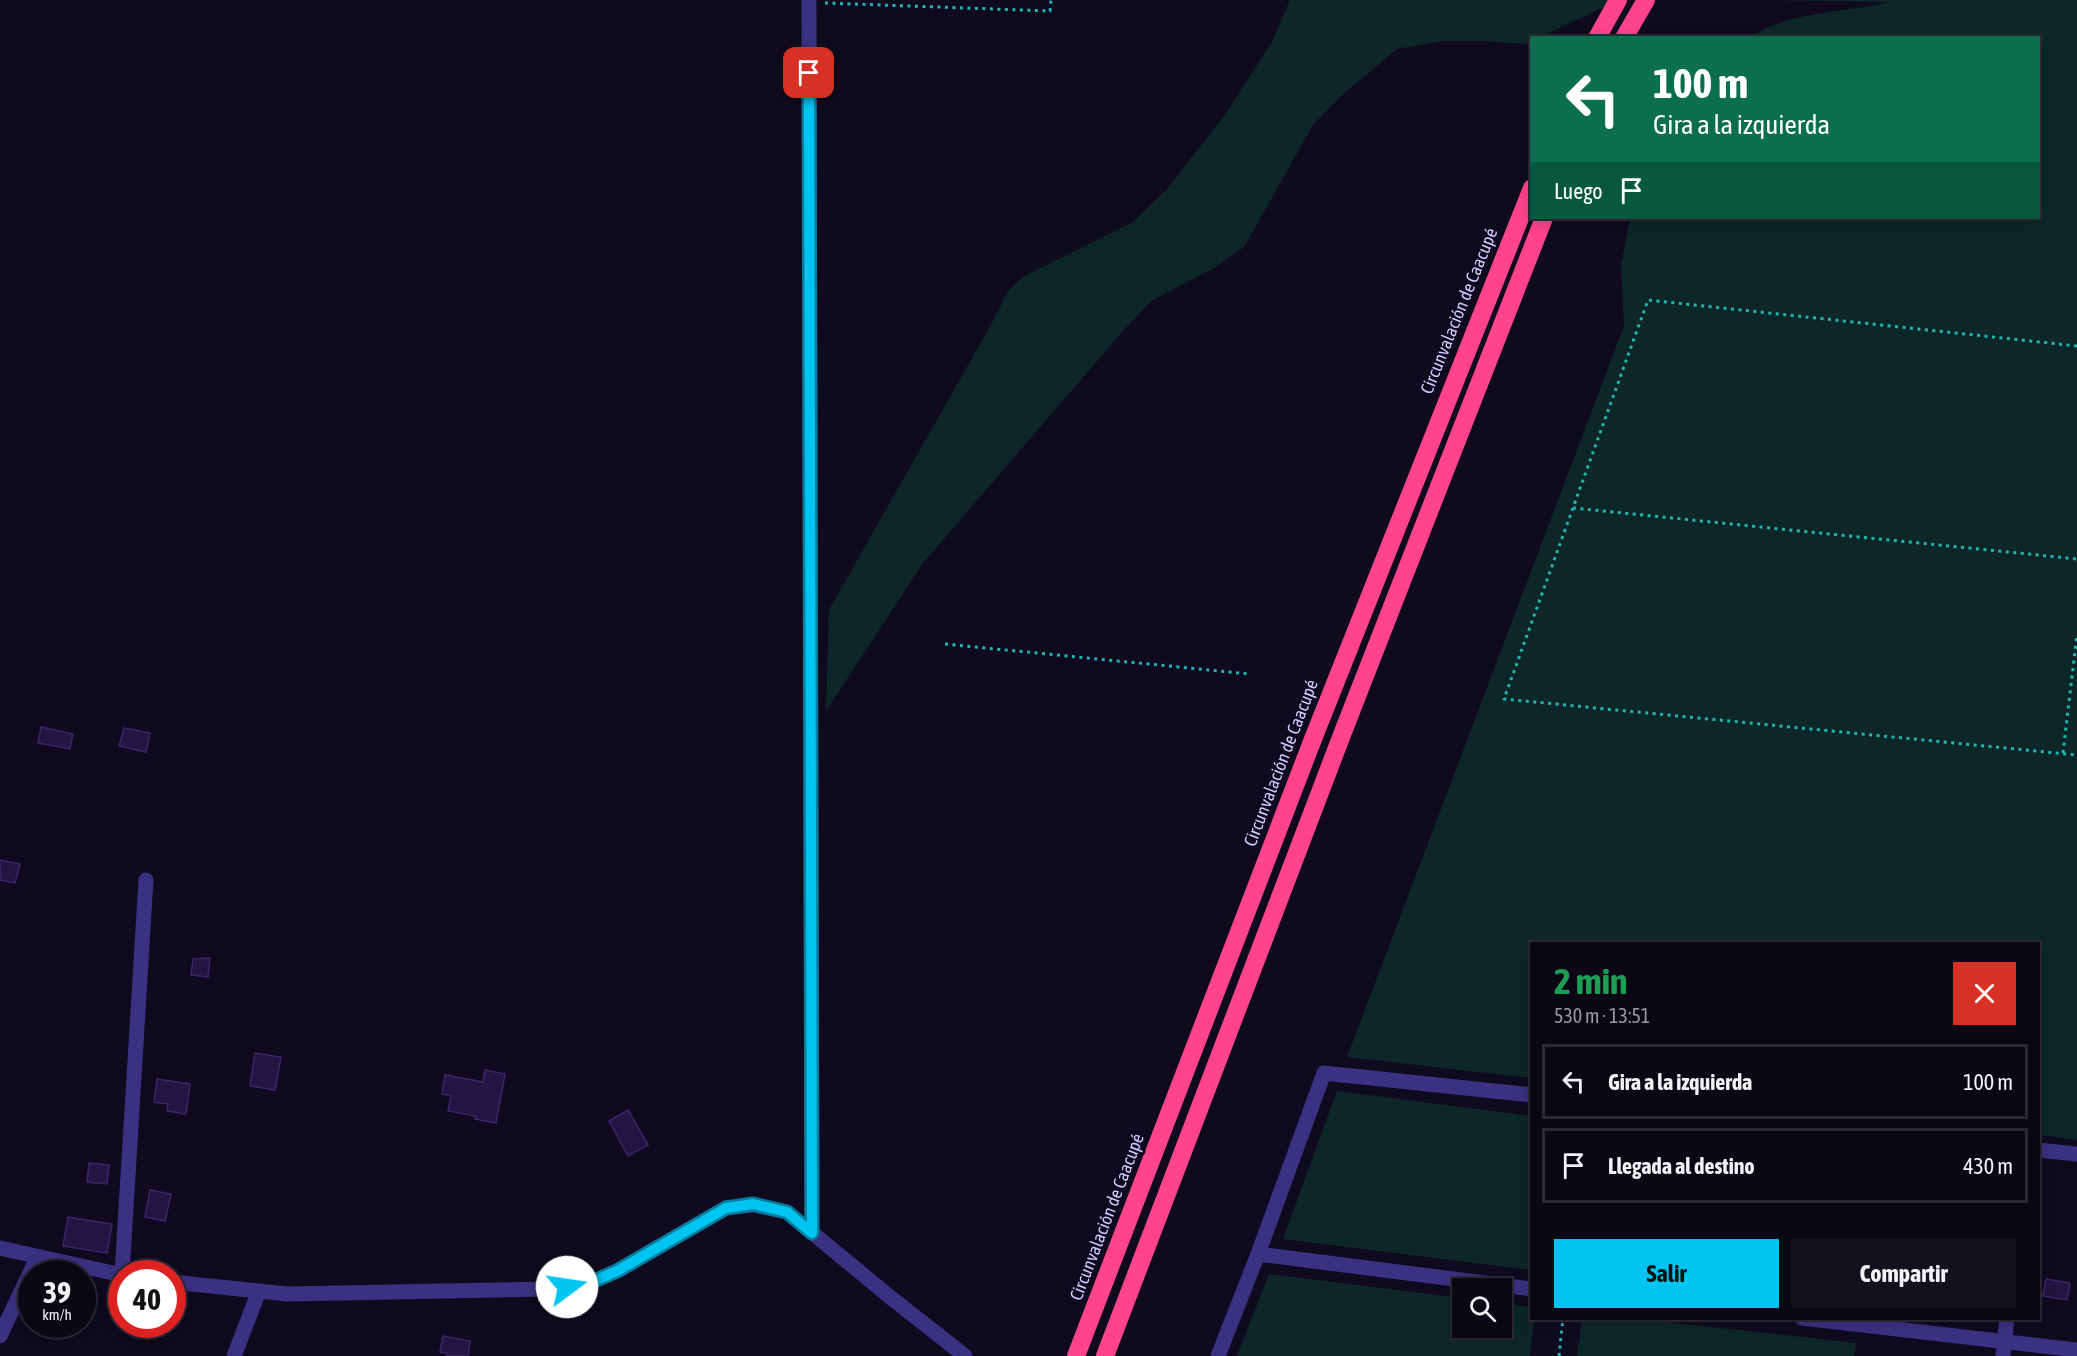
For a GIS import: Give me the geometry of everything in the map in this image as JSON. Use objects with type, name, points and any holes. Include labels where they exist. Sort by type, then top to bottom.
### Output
[{"type":"highway","points":[[1598,36],[1618,0]]},
{"type":"highway","points":[[1625,36],[1646,0]]},
{"type":"highway","name":"Circunvalación de Caacupé","points":[[1076,1356],[1312,739],[1530,193]]},
{"type":"highway","points":[[1105,1356],[1338,744],[1544,219]]},
{"type":"street","points":[[809,1],[812,1233]]},
{"type":"street","points":[[123,1260],[146,880]]},
{"type":"street","points":[[1218,1356],[1324,1073],[1530,1095]]},
{"type":"street","points":[[2040,1150],[2077,1154]]},
{"type":"street","points":[[186,1283],[259,1291],[310,1293],[550,1289],[583,1286],[617,1271],[726,1208],[753,1204],[787,1212],[965,1356]]},
{"type":"street","points":[[0,1248],[37,1258],[108,1271]]},
{"type":"street","points":[[1258,1254],[1530,1289]]},
{"type":"street","points":[[0,1336],[37,1258]]},
{"type":"street","points":[[234,1356],[259,1291]]},
{"type":"street","points":[[1815,1320],[2004,1350],[2077,1350]]},
{"type":"street","points":[[2004,1350],[2007,1320]]},
{"type":"path","points":[[809,1],[1050,10],[1051,0]]},
{"type":"path","points":[[2077,346],[1648,300],[1504,699],[2077,755]]},
{"type":"path","points":[[1573,508],[2077,559]]},
{"type":"path","points":[[2063,753],[2077,634]]},
{"type":"path","points":[[945,644],[1250,674]]},
{"type":"path","points":[[1559,1356],[1563,1320]]},
{"type":"green space","points":[[1290,0],[1618,0],[1543,36],[1530,36],[1530,42],[1527,44],[1443,41],[1397,49],[1342,95],[1313,125],[1244,247],[1214,268],[1151,301],[1123,331],[923,563],[826,711],[829,610],[1008,291],[1024,276],[1133,222],[1167,189],[1224,116],[1272,42]]},
{"type":"green space","points":[[1766,0],[2077,0],[2077,1140],[2040,1135],[2040,942],[1530,942],[1530,1078],[1347,1057],[1624,326],[1621,266],[1630,219],[2040,219],[2040,36],[1754,36],[1781,22],[1889,2]]},
{"type":"green space","points":[[1337,1091],[1530,1116],[1530,1270],[1283,1239]]},
{"type":"green space","points":[[1269,1274],[1452,1297],[1452,1338],[1512,1338],[1512,1304],[1530,1307],[1530,1320],[1534,1320],[1530,1356],[1237,1356]]},
{"type":"green space","points":[[1582,1320],[1648,1320],[1856,1343],[1854,1356],[1577,1356]]},
{"type":"building","points":[[41,727],[73,734],[70,749],[38,743]]},
{"type":"building","points":[[124,728],[150,733],[146,752],[119,746]]},
{"type":"building","points":[[0,860],[20,864],[15,883],[0,880]]},
{"type":"building","points":[[210,958],[208,977],[191,975],[193,959]]},
{"type":"building","points":[[255,1053],[281,1057],[275,1090],[250,1086]]},
{"type":"building","points":[[485,1070],[505,1074],[496,1123],[475,1119],[476,1116],[448,1111],[451,1096],[442,1094],[445,1075],[483,1082]]},
{"type":"building","points":[[157,1079],[190,1084],[186,1114],[167,1111],[168,1104],[154,1102]]},
{"type":"building","points":[[628,1110],[648,1145],[628,1156],[609,1121]]},
{"type":"building","points":[[89,1163],[109,1165],[107,1184],[87,1182]]},
{"type":"building","points":[[150,1190],[171,1194],[165,1221],[145,1217]]},
{"type":"building","points":[[68,1217],[112,1224],[107,1253],[63,1246]]},
{"type":"building","points":[[2046,1279],[2070,1283],[2067,1300],[2043,1296]]},
{"type":"building","points":[[443,1336],[470,1341],[468,1356],[447,1356],[447,1353],[440,1352]]},
{"type":"route","points":[[567,1287],[583,1286],[617,1271],[726,1208],[753,1204],[787,1212],[812,1233],[809,73]]}]
